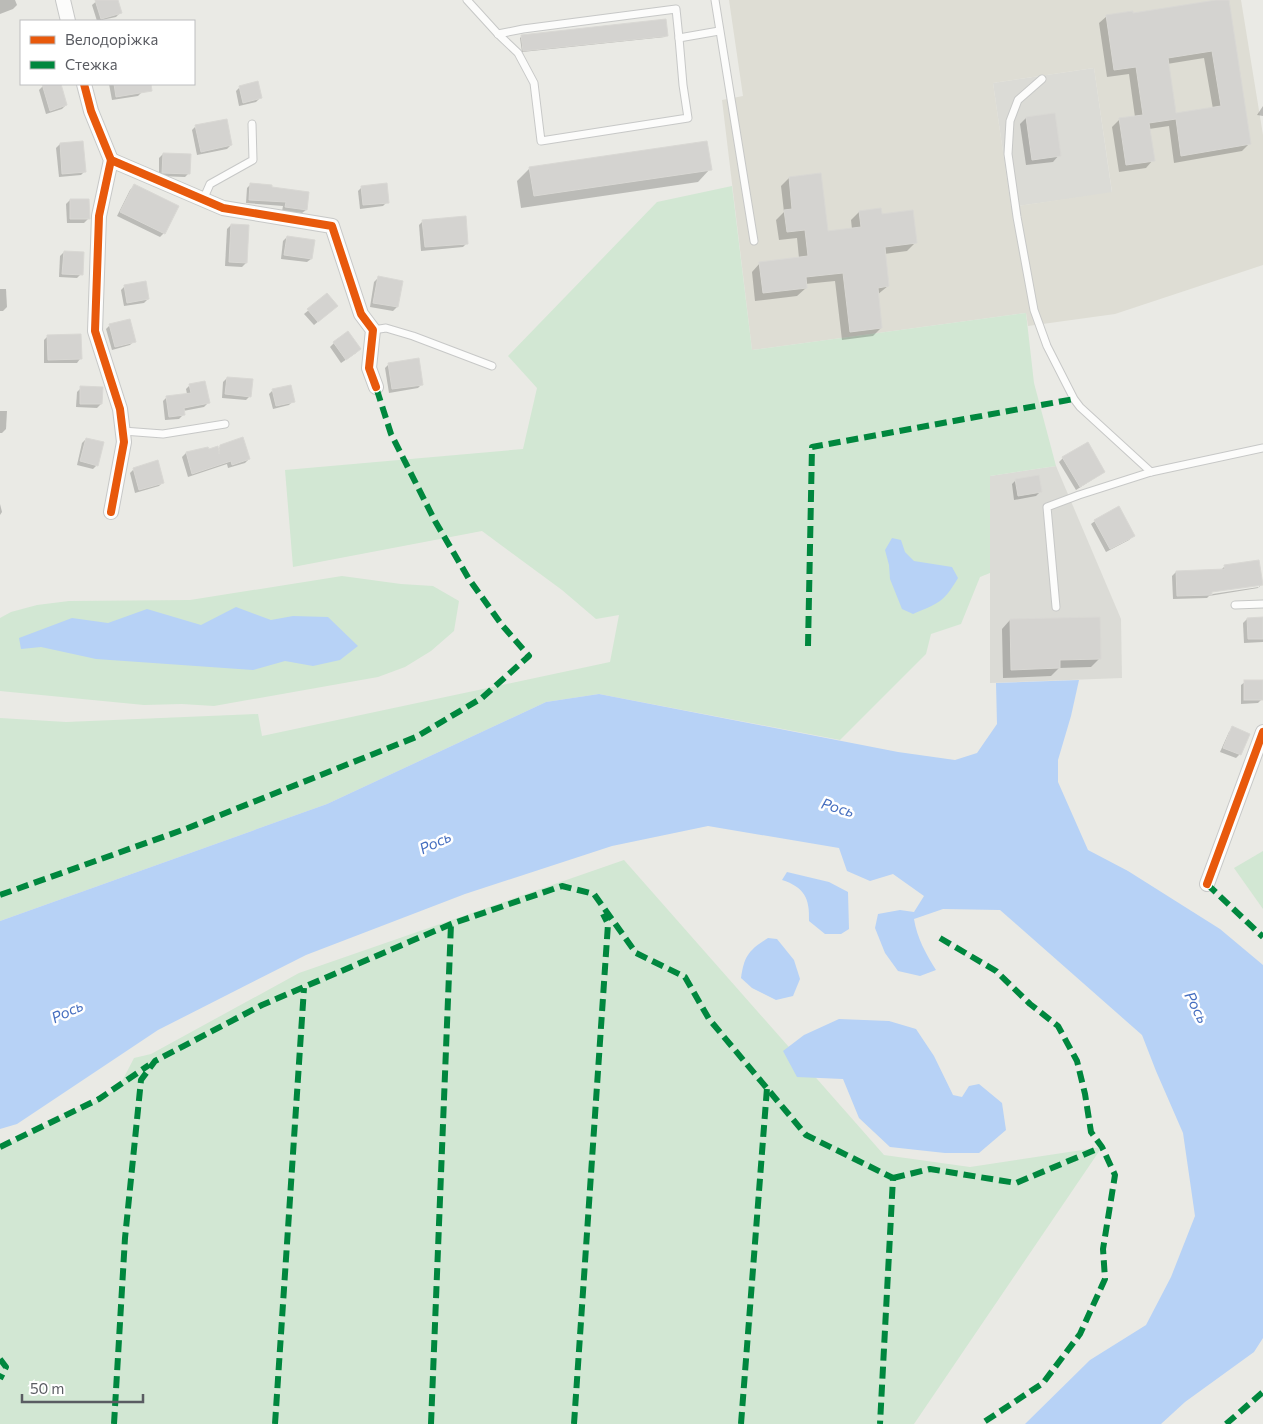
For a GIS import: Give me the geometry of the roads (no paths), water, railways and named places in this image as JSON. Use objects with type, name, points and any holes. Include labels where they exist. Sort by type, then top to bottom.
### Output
[{"type":"street","points":[[63,0],[68,20]]},
{"type":"street","points":[[84,85],[91,111],[111,160],[100,216],[95,331],[120,409],[124,442],[111,512]]},
{"type":"street","points":[[111,160],[223,208],[332,226],[361,314],[373,330],[369,368],[376,387]]},
{"type":"street","points":[[1207,884],[1263,732]]},
{"type":"lane","points":[[467,0],[498,34],[518,53],[534,83],[541,141],[688,118],[676,9],[522,29],[498,34]]},
{"type":"lane","points":[[715,0],[754,241]]},
{"type":"lane","points":[[679,38],[719,31]]},
{"type":"lane","points":[[1042,79],[1018,100],[1010,120],[1008,154],[1016,217],[1034,310],[1047,346],[1074,399],[1080,407],[1151,472]]},
{"type":"lane","points":[[203,200],[210,184],[253,160],[252,124]]},
{"type":"lane","points":[[373,330],[386,328],[413,336],[492,366]]},
{"type":"lane","points":[[123,431],[163,434],[225,424]]},
{"type":"lane","points":[[1056,607],[1047,507],[1151,472],[1263,448]]},
{"type":"lane","points":[[1235,604],[1263,604]]},
{"type":"water","points":[[892,538],[901,540],[905,552],[914,561],[952,567],[958,578],[940,601],[913,614],[902,609],[890,579],[885,550]]},
{"type":"water","points":[[236,607],[271,620],[293,616],[328,617],[358,646],[340,660],[313,666],[285,661],[253,670],[96,659],[41,647],[21,649],[19,638],[72,618],[108,623],[147,609],[201,625]]},
{"type":"water","name":"Рось","points":[[1079,680],[1058,760],[1058,782],[1088,850],[1128,871],[1220,929],[1263,965],[1263,1338],[1254,1352],[1185,1402],[1161,1424],[1025,1424],[1090,1360],[1146,1325],[1171,1277],[1195,1216],[1183,1133],[1142,1035],[1000,910],[943,909],[914,919],[922,946],[936,970],[920,976],[898,971],[885,953],[875,928],[878,914],[900,910],[914,912],[924,896],[893,874],[870,881],[847,871],[839,848],[708,826],[612,846],[465,894],[306,955],[158,1030],[17,1124],[0,1129],[0,921],[327,804],[546,702],[599,694],[898,752],[955,760],[977,753],[997,724],[996,683]]},
{"type":"water","points":[[787,872],[829,882],[848,892],[849,929],[841,934],[825,934],[809,921],[807,900],[804,894],[796,886],[782,880]]},
{"type":"water","points":[[768,938],[777,939],[794,960],[800,979],[793,996],[776,1000],[752,988],[741,978],[748,954]]},
{"type":"water","points":[[839,1019],[889,1021],[916,1029],[934,1056],[953,1095],[962,1097],[969,1086],[979,1084],[1002,1103],[1006,1130],[979,1153],[945,1153],[890,1147],[859,1118],[843,1079],[797,1077],[783,1051],[804,1035]]}]
